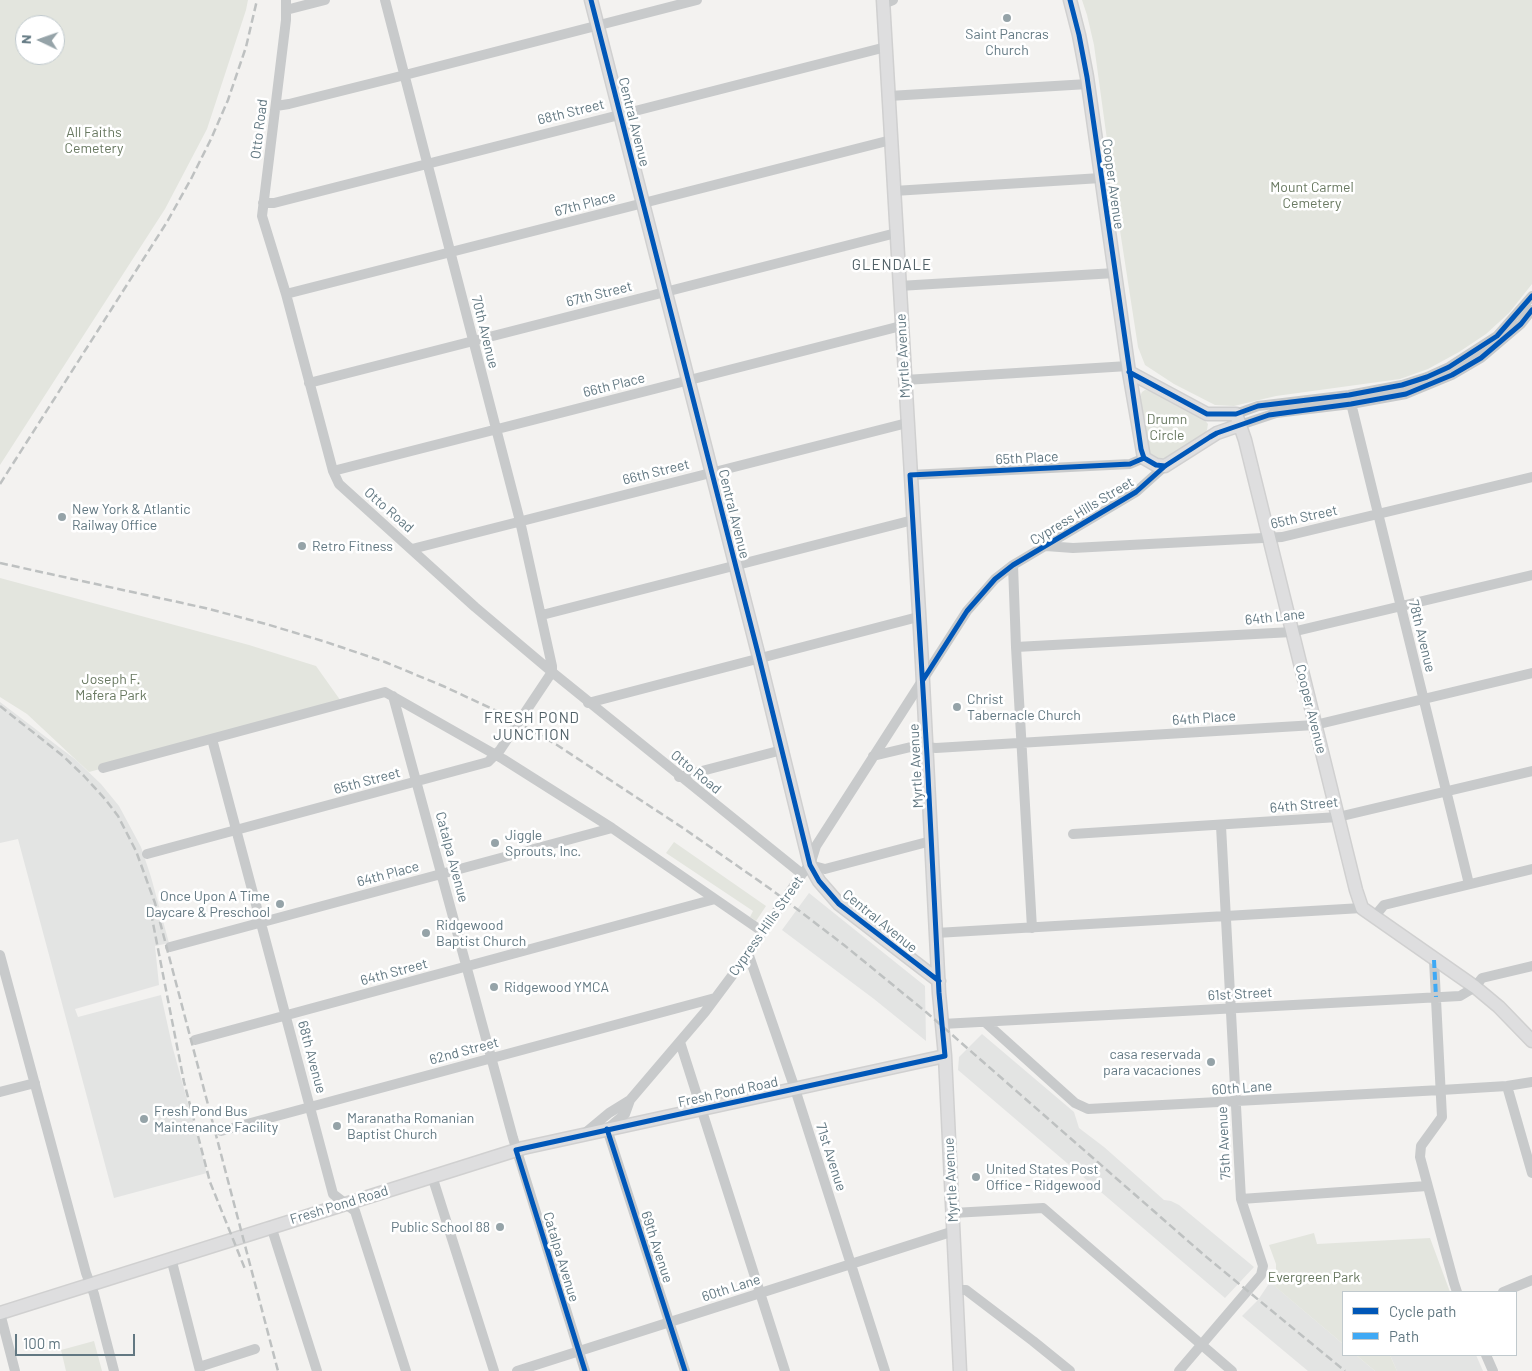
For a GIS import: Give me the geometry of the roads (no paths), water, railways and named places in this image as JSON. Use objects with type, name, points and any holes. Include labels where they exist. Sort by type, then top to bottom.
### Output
[{"type":"main road","name":"Central Avenue","points":[[591,0],[782,750],[806,870],[819,881],[839,904],[938,981]]},
{"type":"main road","name":"Cooper Avenue","points":[[1070,0],[1088,84],[1128,369],[1144,458]]},
{"type":"main road","name":"Myrtle Avenue","points":[[886,1],[886,46],[901,326],[927,747],[938,981],[945,1056],[960,1371]]},
{"type":"main road","points":[[1128,369],[1206,414],[1238,419]]},
{"type":"main road","points":[[1206,414],[1212,424],[1210,437]]},
{"type":"main road","name":"Cooper Avenue","points":[[1238,419],[1270,538],[1362,908]]},
{"type":"main road","name":"Cypress Hills Street","points":[[1165,466],[1238,419]]},
{"type":"main road","points":[[1144,458],[1156,465],[1165,466]]},
{"type":"main road","points":[[1362,908],[1475,987],[1499,1007],[1532,1041]]},
{"type":"main road","name":"Fresh Pond Road","points":[[0,1313],[516,1150],[945,1056]]},
{"type":"street","points":[[286,5],[326,0]]},
{"type":"street","name":"70th Avenue","points":[[385,0],[520,521],[542,615],[552,672]]},
{"type":"street","points":[[276,106],[405,75],[696,0]]},
{"type":"street","name":"Otto Road","points":[[286,5],[262,216],[286,294],[333,471],[339,484],[475,607],[588,703],[679,776],[806,870]]},
{"type":"street","name":"68th Street","points":[[263,203],[274,203],[886,46]]},
{"type":"street","points":[[889,96],[1088,84]]},
{"type":"street","name":"67th Place","points":[[286,294],[891,140]]},
{"type":"street","points":[[894,190],[1101,178]]},
{"type":"street","name":"67th Street","points":[[309,383],[896,233]]},
{"type":"street","points":[[899,286],[1115,273]]},
{"type":"street","name":"Cypress Hills Street","points":[[1350,399],[1427,377],[1449,367],[1497,336],[1532,296]]},
{"type":"street","name":"Cypress Hills Street","points":[[1238,419],[1258,406],[1406,394],[1452,375],[1481,358],[1521,324],[1532,310]]},
{"type":"street","name":"66th Place","points":[[333,471],[901,326]]},
{"type":"street","points":[[905,380],[1128,369]]},
{"type":"street","name":"78th Avenue","points":[[1350,399],[1469,884]]},
{"type":"street","name":"66th Street","points":[[412,549],[907,423]]},
{"type":"street","name":"65th Place","points":[[910,475],[1130,464],[1144,458]]},
{"type":"street","name":"Cypress Hills Street","points":[[582,1135],[609,1113],[630,1100],[715,998],[806,870],[816,846],[967,611],[995,579],[1013,565],[1136,492],[1165,466]]},
{"type":"street","name":"65th Street","points":[[1046,546],[1073,548],[1282,537],[1532,477]]},
{"type":"street","points":[[542,615],[913,520]]},
{"type":"street","points":[[1013,565],[1032,928]]},
{"type":"street","name":"64th Lane","points":[[1016,647],[1292,632],[1532,575]]},
{"type":"street","points":[[588,703],[918,617]]},
{"type":"street","name":"65th Street","points":[[147,854],[488,762],[495,755],[552,672]]},
{"type":"street","name":"64th Place","points":[[873,756],[915,746],[936,748],[1315,725],[1532,673]]},
{"type":"street","points":[[103,768],[384,692],[495,755],[612,828],[763,932]]},
{"type":"street","name":"Catalpa Avenue","points":[[393,696],[516,1150],[585,1371]]},
{"type":"street","name":"68th Avenue","points":[[212,739],[333,1194],[355,1212],[406,1371]]},
{"type":"street","points":[[679,776],[782,750]]},
{"type":"street","name":"64th Street","points":[[1073,834],[1338,817],[1532,771]]},
{"type":"street","name":"75th Avenue","points":[[1202,1345],[1261,1275],[1263,1266],[1240,1199],[1221,826]]},
{"type":"street","name":"64th Place","points":[[170,947],[612,828]]},
{"type":"street","points":[[806,870],[825,869],[931,842]]},
{"type":"street","points":[[1374,917],[1384,905],[1532,869]]},
{"type":"street","name":"64th Street","points":[[195,1040],[715,899]]},
{"type":"street","points":[[936,934],[1362,908]]},
{"type":"street","name":"71st Avenue","points":[[748,953],[795,1089],[885,1371]]},
{"type":"street","points":[[0,955],[114,1371]]},
{"type":"street","points":[[1434,960],[1442,1117],[1421,1146],[1420,1157],[1458,1291]]},
{"type":"street","name":"61st Street","points":[[942,1024],[1460,996],[1475,987],[1482,978],[1532,966]]},
{"type":"street","name":"62nd Street","points":[[221,1131],[715,998]]},
{"type":"street","name":"60th Lane","points":[[984,1022],[1076,1103],[1088,1109],[1507,1086],[1532,1082]]},
{"type":"street","points":[[680,1042],[785,1371]]},
{"type":"street","points":[[0,1092],[35,1082]]},
{"type":"street","points":[[1507,1086],[1532,1172]]},
{"type":"street","name":"Cypress Hills Street","points":[[607,1129],[625,1114],[630,1100]]},
{"type":"street","name":"69th Avenue","points":[[607,1129],[685,1371]]},
{"type":"street","points":[[432,1176],[494,1371]]},
{"type":"street","points":[[1240,1199],[1427,1186]]},
{"type":"street","points":[[953,1213],[1043,1208],[1232,1371]]},
{"type":"street","points":[[271,1226],[317,1371]]},
{"type":"street","name":"60th Lane","points":[[517,1371],[954,1231]]},
{"type":"street","points":[[171,1258],[200,1369],[255,1349]]},
{"type":"street","points":[[1505,1291],[1532,1280]]},
{"type":"street","points":[[956,1290],[966,1290],[1070,1371]]},
{"type":"street","points":[[0,1313],[15,1371]]},
{"type":"street","points":[[1179,1371],[1202,1345]]},
{"type":"street","points":[[1486,1356],[1494,1371]]},
{"type":"railway","points":[[0,484],[167,222],[191,179],[228,100],[246,47],[257,0]]},
{"type":"railway","points":[[0,563],[205,608],[326,642],[385,662],[443,686],[499,712],[557,745],[683,828],[772,890],[844,945],[926,1012],[1204,1255],[1345,1371]]},
{"type":"railway","points":[[0,706],[63,756],[84,776],[118,816],[136,851],[155,903],[278,1371]]},
{"type":"railway","points":[[151,913],[184,1082],[210,1182],[245,1269]]},
{"type":"place","name":"Saint Pancras Church","points":[[1007,18]]},
{"type":"place","name":"New York & Atlantic Railway Office","points":[[62,517]]},
{"type":"place","name":"Retro Fitness","points":[[302,546]]},
{"type":"place","name":"Christ Tabernacle Church","points":[[957,707]]},
{"type":"place","name":"Jiggle Sprouts, Inc.","points":[[495,843]]},
{"type":"place","name":"Once Upon A Time Daycare & Preschool","points":[[280,904]]},
{"type":"place","name":"Ridgewood Baptist Church","points":[[426,933]]},
{"type":"place","name":"Ridgewood YMCA","points":[[494,987]]},
{"type":"place","name":"casa reservada para vacaciones","points":[[1211,1062]]},
{"type":"place","name":"Fresh Pond Bus Maintenance Facility","points":[[144,1119]]},
{"type":"place","name":"Maranatha Romanian Baptist Church","points":[[337,1126]]},
{"type":"place","name":"United States Post Office - Ridgewood","points":[[976,1177]]},
{"type":"place","name":"Public School 88","points":[[500,1227]]},
{"type":"district","name":"GLENDALE","points":[[892,265]]},
{"type":"district","name":"FRESH POND JUNCTION","points":[[532,726]]},
{"type":"park label","name":"All Faiths Cemetery","points":[[94,140]]},
{"type":"park label","name":"Mount Carmel Cemetery","points":[[1312,196]]},
{"type":"park label","name":"Drumn Circle","points":[[1167,428]]},
{"type":"park label","name":"Joseph F. Mafera Park","points":[[111,688]]},
{"type":"park label","name":"Evergreen Park","points":[[1314,1277]]}]
